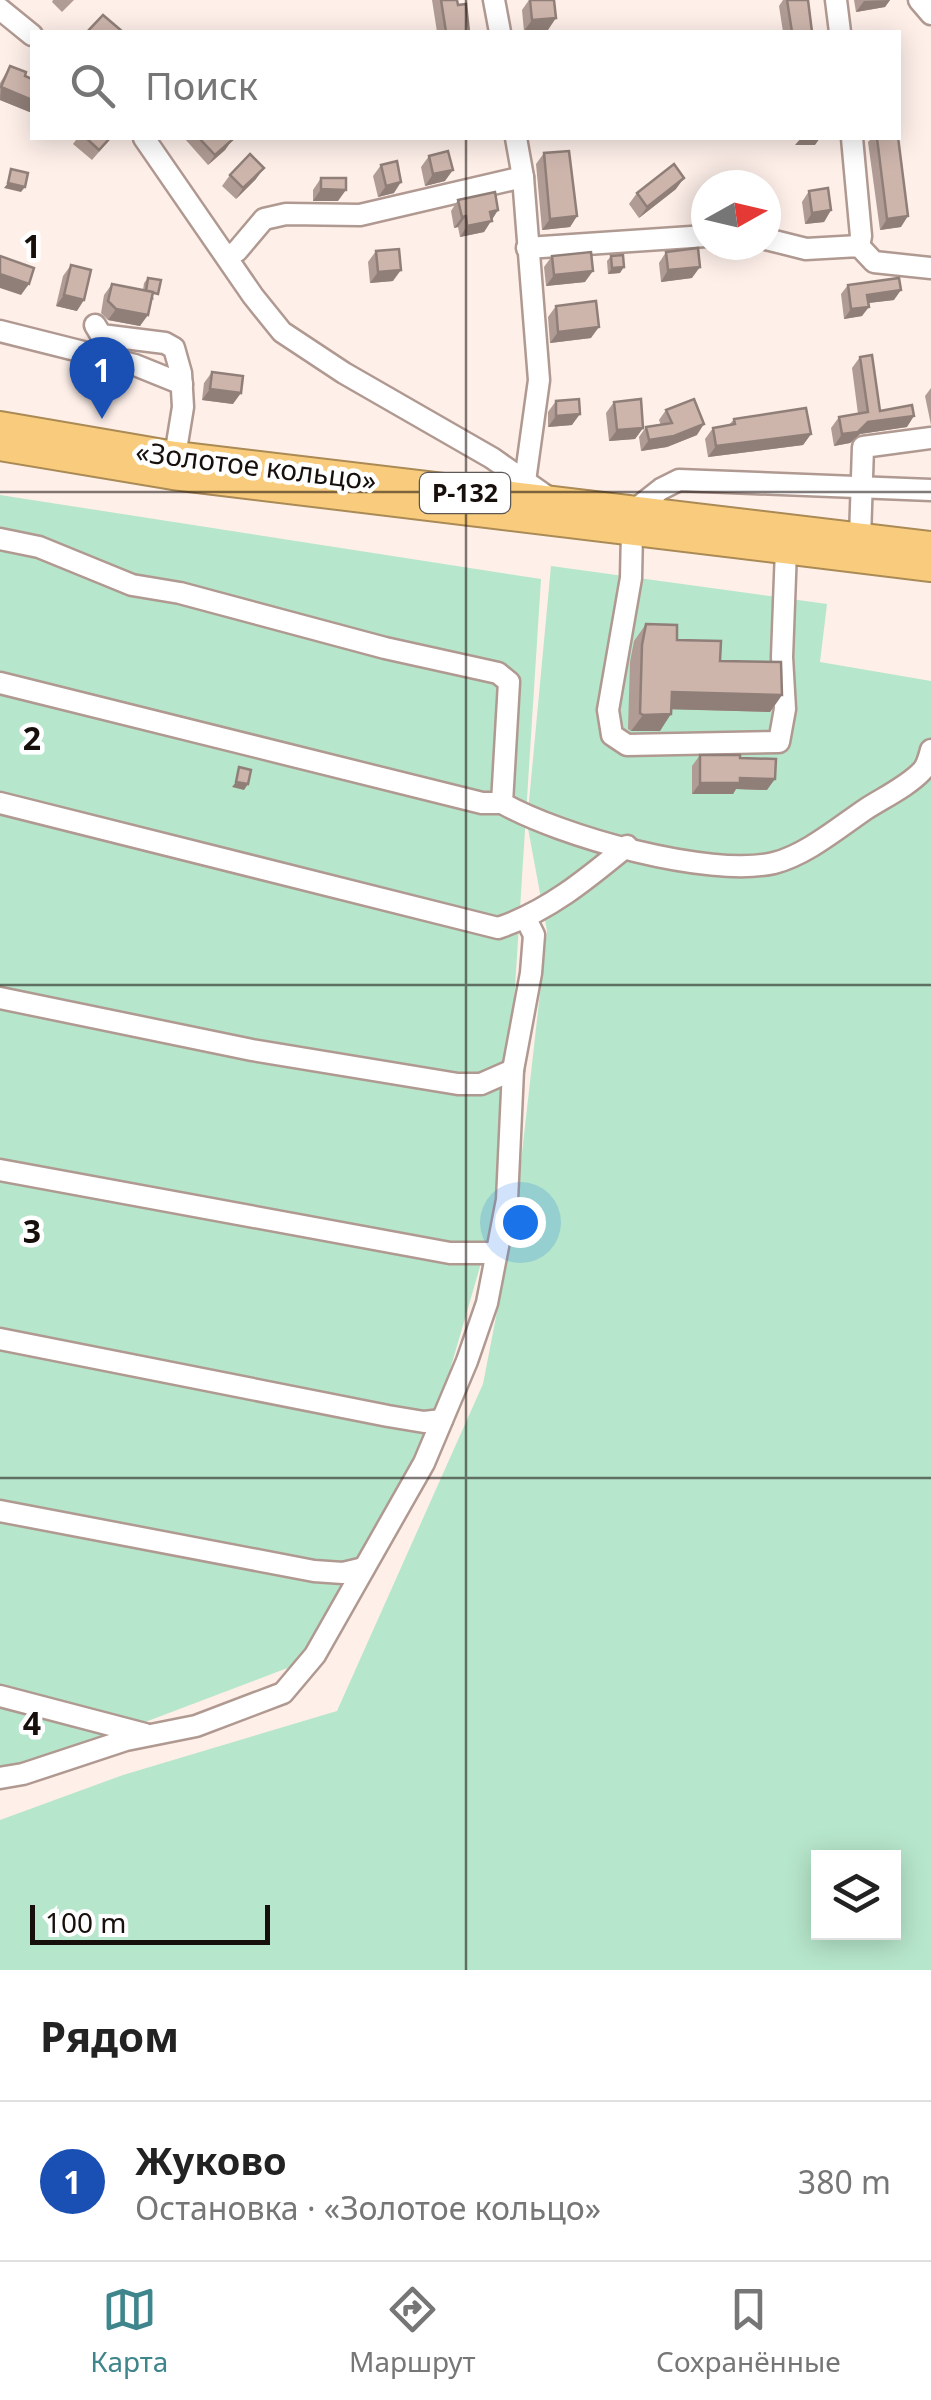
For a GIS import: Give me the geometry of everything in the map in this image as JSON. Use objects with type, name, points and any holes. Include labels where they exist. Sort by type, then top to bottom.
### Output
[{"type":"highway","name":"«Золотое кольцо»","points":[[0,426],[566,514]]},
{"type":"highway","name":"«Золотое кольцо»","points":[[0,446],[173,475],[931,546]]},
{"type":"highway","name":"«Золотое кольцо»","points":[[632,521],[786,549],[931,566]]},
{"type":"street","points":[[494,0],[500,30]]},
{"type":"street","points":[[836,0],[840,30]]},
{"type":"street","points":[[918,0],[931,14]]},
{"type":"street","points":[[0,9],[30,33]]},
{"type":"street","points":[[145,140],[282,332],[524,481],[566,514]]},
{"type":"street","points":[[516,140],[540,380],[524,481]]},
{"type":"street","points":[[852,140],[859,246]]},
{"type":"street","points":[[228,256],[264,219],[286,214],[360,215],[523,177]]},
{"type":"street","points":[[527,248],[691,237]]},
{"type":"street","points":[[781,243],[806,249],[859,246]]},
{"type":"street","points":[[859,246],[874,262],[931,268]]},
{"type":"street","points":[[96,325],[101,335],[165,343],[174,348],[183,407],[175,456]]},
{"type":"street","points":[[0,331],[135,365],[182,384]]},
{"type":"street","points":[[860,538],[863,447],[931,438]]},
{"type":"street","points":[[786,549],[784,709],[779,742],[627,745],[612,735],[608,710],[631,578],[632,521],[661,489],[679,480],[931,490]]},
{"type":"street","points":[[0,539],[39,547],[132,585],[180,593],[385,648],[498,673],[510,682],[502,803]]},
{"type":"street","points":[[0,684],[482,804],[502,803],[576,834],[685,860],[740,867],[776,862],[821,840],[924,770],[931,750]]},
{"type":"street","points":[[0,803],[498,928],[526,919],[580,884],[626,846]]},
{"type":"street","points":[[0,1778],[196,1726],[283,1693],[315,1655],[424,1463],[487,1303],[507,1200],[514,1070],[534,936],[526,919]]},
{"type":"street","points":[[0,998],[252,1050],[458,1084],[481,1084],[514,1070]]},
{"type":"street","points":[[0,1170],[432,1250],[495,1252]]},
{"type":"street","points":[[0,1339],[388,1416],[424,1422],[442,1420]]},
{"type":"street","points":[[0,1511],[314,1571],[342,1573],[364,1568]]},
{"type":"street","points":[[0,1696],[152,1735]]},
{"type":"green space","points":[[0,495],[541,579],[502,1191],[427,1449],[306,1661],[0,1777]]},
{"type":"green space","points":[[551,566],[827,604],[820,662],[931,681],[931,1970],[0,1970],[0,1820],[123,1775],[337,1711],[483,1384],[514,1224],[547,931],[527,823]]},
{"type":"building","points":[[441,0],[466,4],[469,30],[446,30]]},
{"type":"building","points":[[530,0],[554,0],[556,18],[532,20]]},
{"type":"building","points":[[787,0],[808,0],[812,30],[792,30]]},
{"type":"building","points":[[103,15],[121,30],[89,30]]},
{"type":"building","points":[[10,66],[26,72],[25,76],[30,78],[30,99],[1,87]]},
{"type":"building","points":[[88,140],[108,140],[99,150]]},
{"type":"building","points":[[201,140],[232,140],[215,155]]},
{"type":"building","points":[[877,140],[898,140],[908,216],[887,219]]},
{"type":"building","points":[[448,151],[453,170],[433,174],[429,156]]},
{"type":"building","points":[[569,151],[577,216],[550,219],[544,153]]},
{"type":"building","points":[[250,154],[264,168],[243,188],[230,175]]},
{"type":"building","points":[[397,161],[401,182],[386,186],[381,165]]},
{"type":"building","points":[[674,164],[684,178],[647,207],[637,193]]},
{"type":"building","points":[[11,169],[28,173],[25,187],[8,183]]},
{"type":"building","points":[[321,178],[346,178],[346,190],[321,189]]},
{"type":"building","points":[[828,188],[831,210],[812,213],[809,191]]},
{"type":"building","points":[[495,192],[498,210],[490,212],[492,221],[467,226],[458,200]]},
{"type":"building","points":[[399,249],[401,270],[378,272],[376,251]]},
{"type":"building","points":[[691,249],[691,260],[699,260],[700,267],[668,270],[666,252]]},
{"type":"building","points":[[591,252],[593,271],[554,275],[552,256]]},
{"type":"building","points":[[623,255],[624,267],[612,268],[611,256]]},
{"type":"building","points":[[0,256],[34,268],[29,284],[0,274]]},
{"type":"building","points":[[71,265],[91,270],[84,300],[64,295]]},
{"type":"building","points":[[148,278],[161,280],[158,294],[146,291]]},
{"type":"building","points":[[899,278],[901,290],[867,295],[869,307],[851,309],[848,285]]},
{"type":"building","points":[[112,284],[153,292],[148,315],[116,309],[108,301]]},
{"type":"building","points":[[596,301],[599,327],[558,332],[556,306]]},
{"type":"building","points":[[872,355],[880,411],[912,405],[914,416],[868,422],[858,432],[842,434],[839,417],[868,412],[860,357]]},
{"type":"building","points":[[212,372],[243,376],[241,393],[210,389]]},
{"type":"building","points":[[579,399],[580,414],[556,416],[556,401]]},
{"type":"building","points":[[641,399],[643,428],[617,430],[614,402]]},
{"type":"building","points":[[694,399],[704,424],[674,436],[649,440],[646,427],[672,423],[666,410]]},
{"type":"building","points":[[806,408],[811,434],[716,446],[713,428],[735,424],[734,419]]},
{"type":"building","points":[[646,624],[677,625],[677,640],[721,641],[720,661],[781,662],[782,695],[672,692],[671,714],[643,715],[642,645]]},
{"type":"building","points":[[700,755],[776,759],[775,779],[700,783]]},
{"type":"building","points":[[239,767],[251,770],[248,784],[236,782]]},
{"type":"place","name":"Жуково","points":[[102,419]]}]
